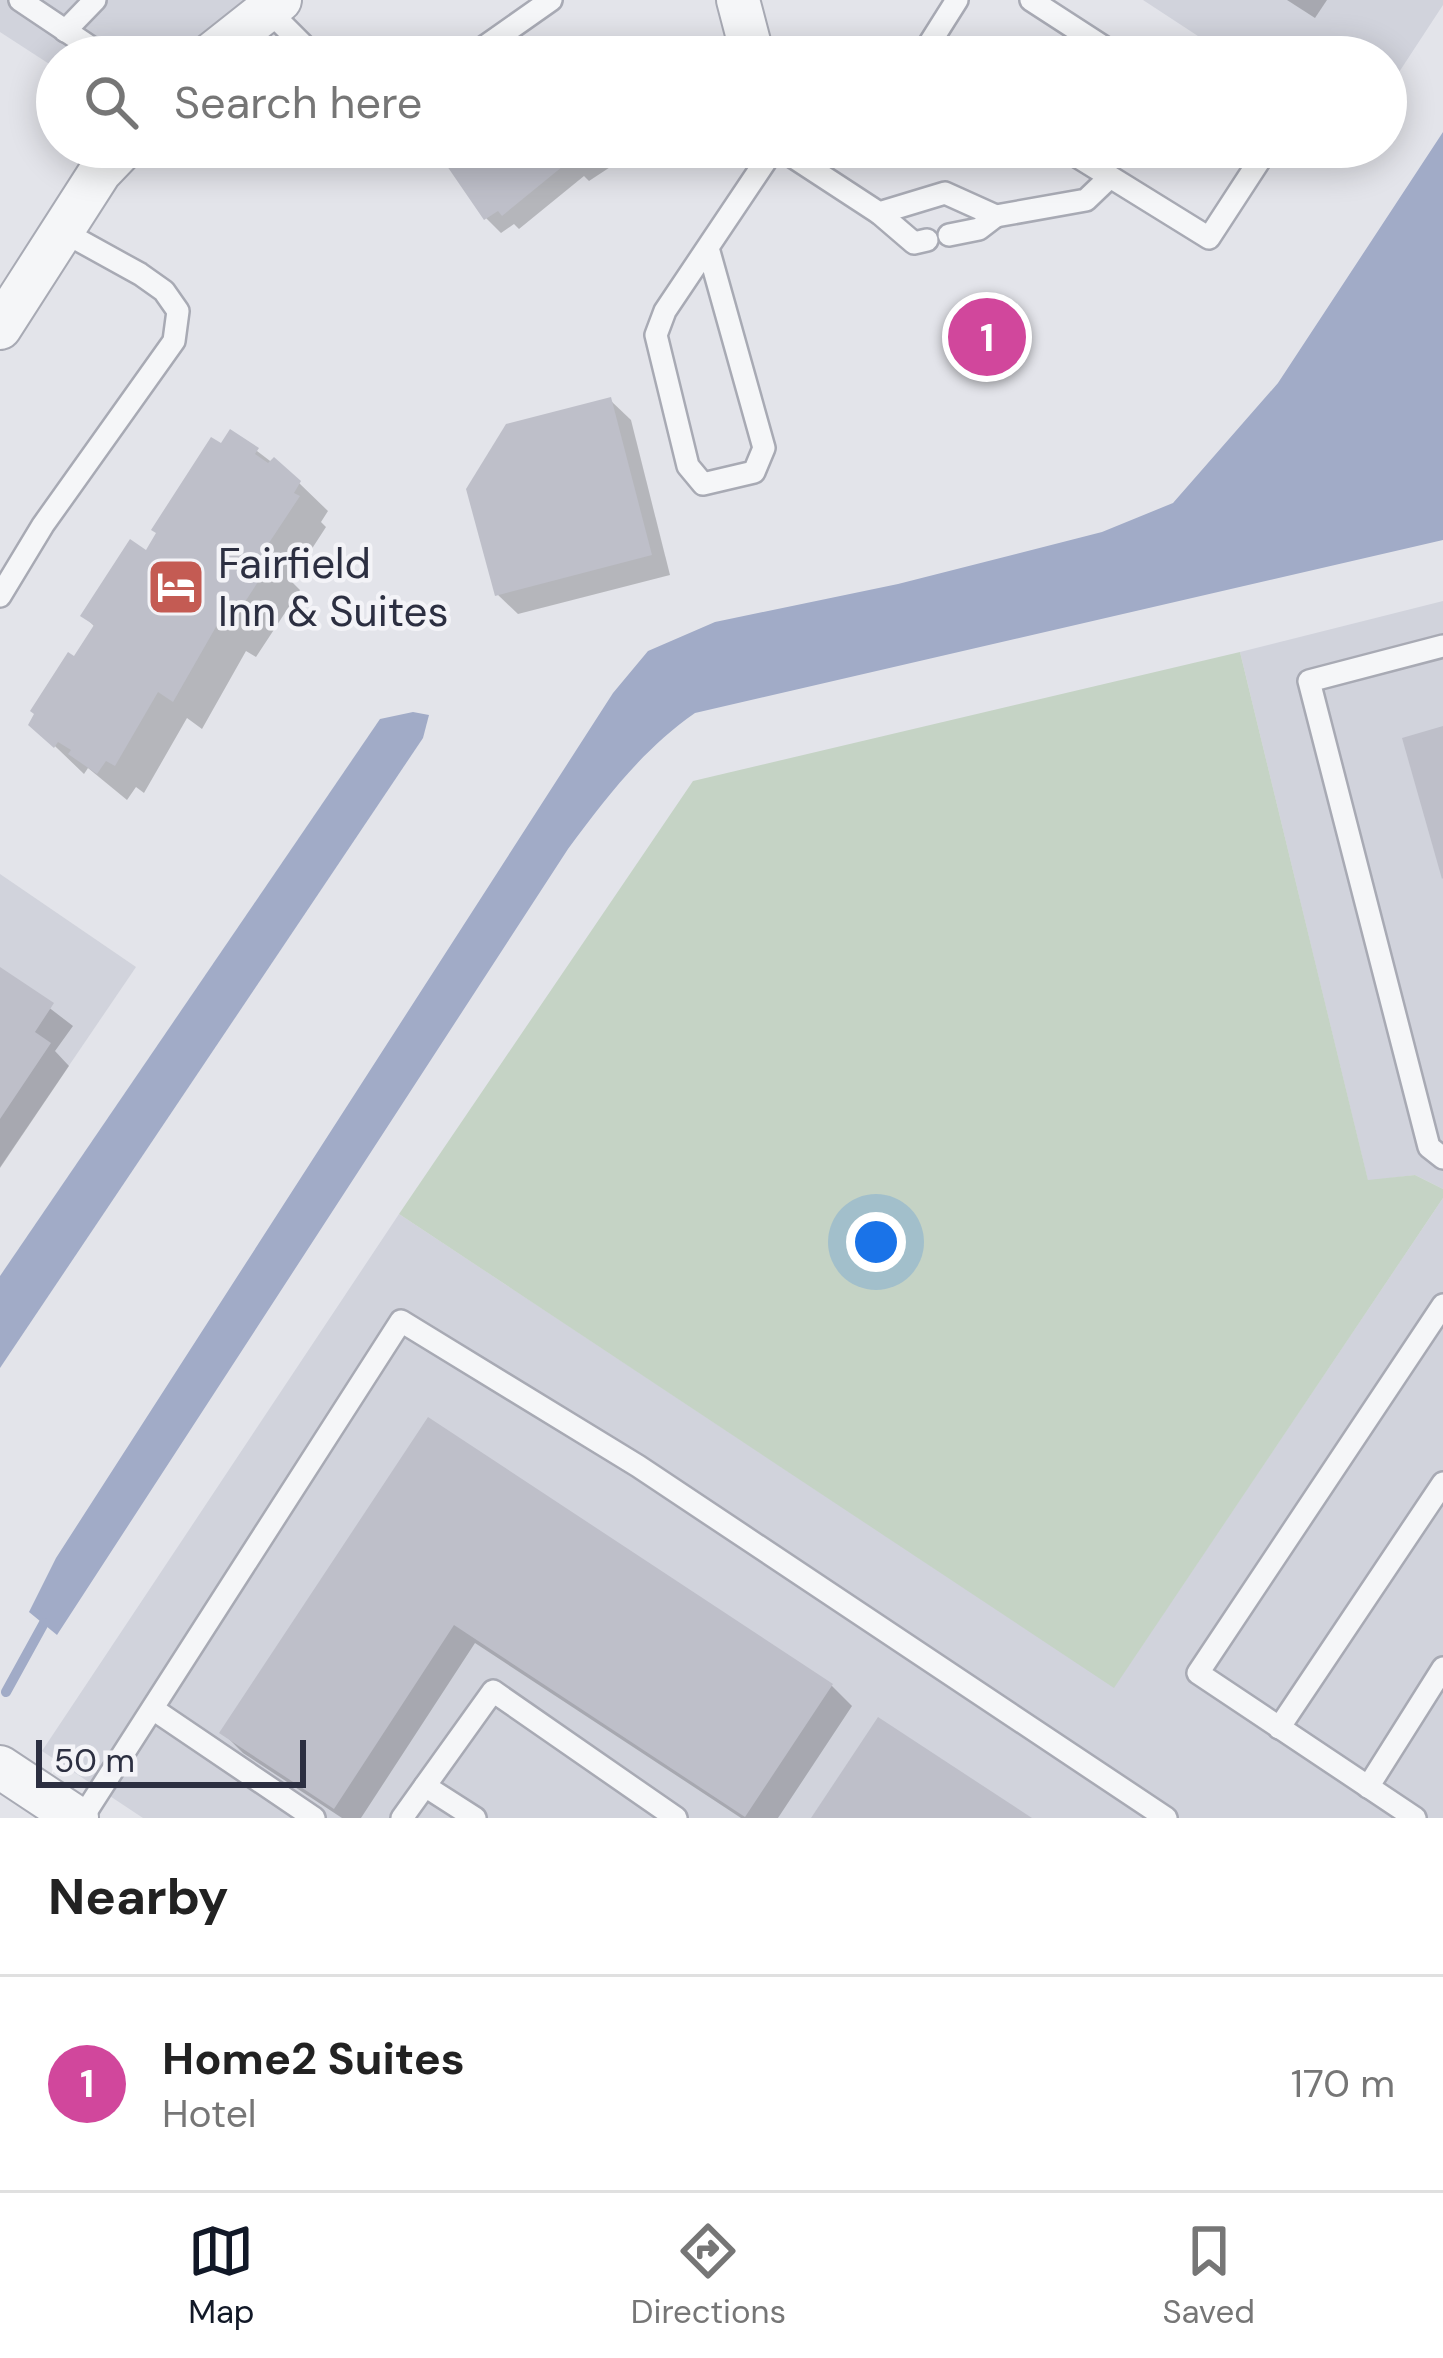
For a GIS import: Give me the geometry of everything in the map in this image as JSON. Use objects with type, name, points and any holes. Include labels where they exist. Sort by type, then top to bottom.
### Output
[{"type":"street","points":[[738,0],[747,36]]},
{"type":"street","points":[[235,36],[274,5]]},
{"type":"street","points":[[0,328],[104,168]]},
{"type":"street","points":[[0,1767],[79,1818]]},
{"type":"lane","points":[[20,0],[73,36]]},
{"type":"lane","points":[[65,31],[95,0]]},
{"type":"lane","points":[[499,36],[550,0]]},
{"type":"lane","points":[[934,36],[957,0]]},
{"type":"lane","points":[[1031,0],[1087,36]]},
{"type":"lane","points":[[274,5],[298,36]]},
{"type":"lane","points":[[708,248],[764,448],[754,472],[703,484],[688,466],[656,335],[665,311],[708,248],[763,168]]},
{"type":"lane","points":[[809,168],[879,213],[914,243],[979,230],[996,216],[1086,200],[1110,177]]},
{"type":"lane","points":[[1096,168],[1209,238],[1255,168]]},
{"type":"lane","points":[[879,213],[945,193],[996,216]]},
{"type":"lane","points":[[0,596],[43,524],[174,341],[178,311],[164,291],[62,231]]},
{"type":"lane","points":[[1443,646],[1310,681],[1429,1147],[1443,1159]]},
{"type":"lane","points":[[1415,1818],[1198,1673],[1443,1305]]},
{"type":"lane","points":[[79,1818],[401,1321],[638,1466],[1166,1818]]},
{"type":"lane","points":[[1279,1728],[1443,1484]]},
{"type":"lane","points":[[1368,1787],[1443,1668]]},
{"type":"lane","points":[[402,1818],[493,1691],[676,1818]]},
{"type":"lane","points":[[153,1709],[314,1818]]},
{"type":"lane","points":[[425,1786],[475,1818]]},
{"type":"shaded area","points":[[0,0],[255,0],[208,36],[36,36],[36,55],[0,32]]},
{"type":"shaded area","points":[[1143,0],[1443,0],[1407,60],[1407,36],[1198,36]]},
{"type":"shaded area","points":[[1443,601],[1443,1189],[1415,1175],[1368,1181],[1240,652]]},
{"type":"shaded area","points":[[0,874],[136,967],[0,1167]]},
{"type":"shaded area","points":[[1443,1198],[1443,1818],[143,1818],[42,1751],[399,1214],[1114,1687]]},
{"type":"green space","points":[[1240,652],[1368,1180],[1415,1175],[1443,1189],[1443,1198],[1114,1688],[399,1214],[693,781]]},
{"type":"water","points":[[1443,132],[1443,540],[695,713],[676,727],[626,776],[568,849],[57,1635],[29,1612],[56,1558],[613,693],[648,651],[715,622],[898,584],[1102,532],[1173,503],[1278,383]]},
{"type":"water","points":[[413,712],[429,715],[423,738],[0,1368],[0,1276],[380,719]]},
{"type":"building","points":[[448,168],[561,168],[502,216],[498,211],[484,220]]},
{"type":"building","points":[[611,397],[652,555],[495,596],[466,489],[506,424]]},
{"type":"building","name":"Fairfield Inn & Suites","points":[[230,429],[259,448],[255,454],[268,463],[274,457],[301,481],[294,493],[300,496],[263,552],[273,559],[226,631],[217,625],[173,702],[158,692],[115,766],[106,761],[97,774],[68,754],[71,750],[58,742],[54,748],[28,725],[34,714],[30,711],[68,652],[74,656],[94,625],[80,616],[130,539],[146,550],[156,533],[151,530],[211,437],[221,443]]},
{"type":"building","points":[[1443,726],[1443,878],[1442,879],[1402,738]]},
{"type":"building","points":[[0,967],[54,1003],[35,1032],[51,1043],[0,1119]]},
{"type":"building","points":[[428,1417],[833,1684],[745,1817],[454,1625],[334,1809],[219,1733]]},
{"type":"building","points":[[878,1717],[1032,1818],[811,1818]]},
{"type":"waterway","points":[[6,1692],[44,1623]]},
{"type":"place","name":"Home2 Suites","points":[[987,337]]},
{"type":"place","name":"Fairfield Inn & Suites","points":[[176,587]]}]
